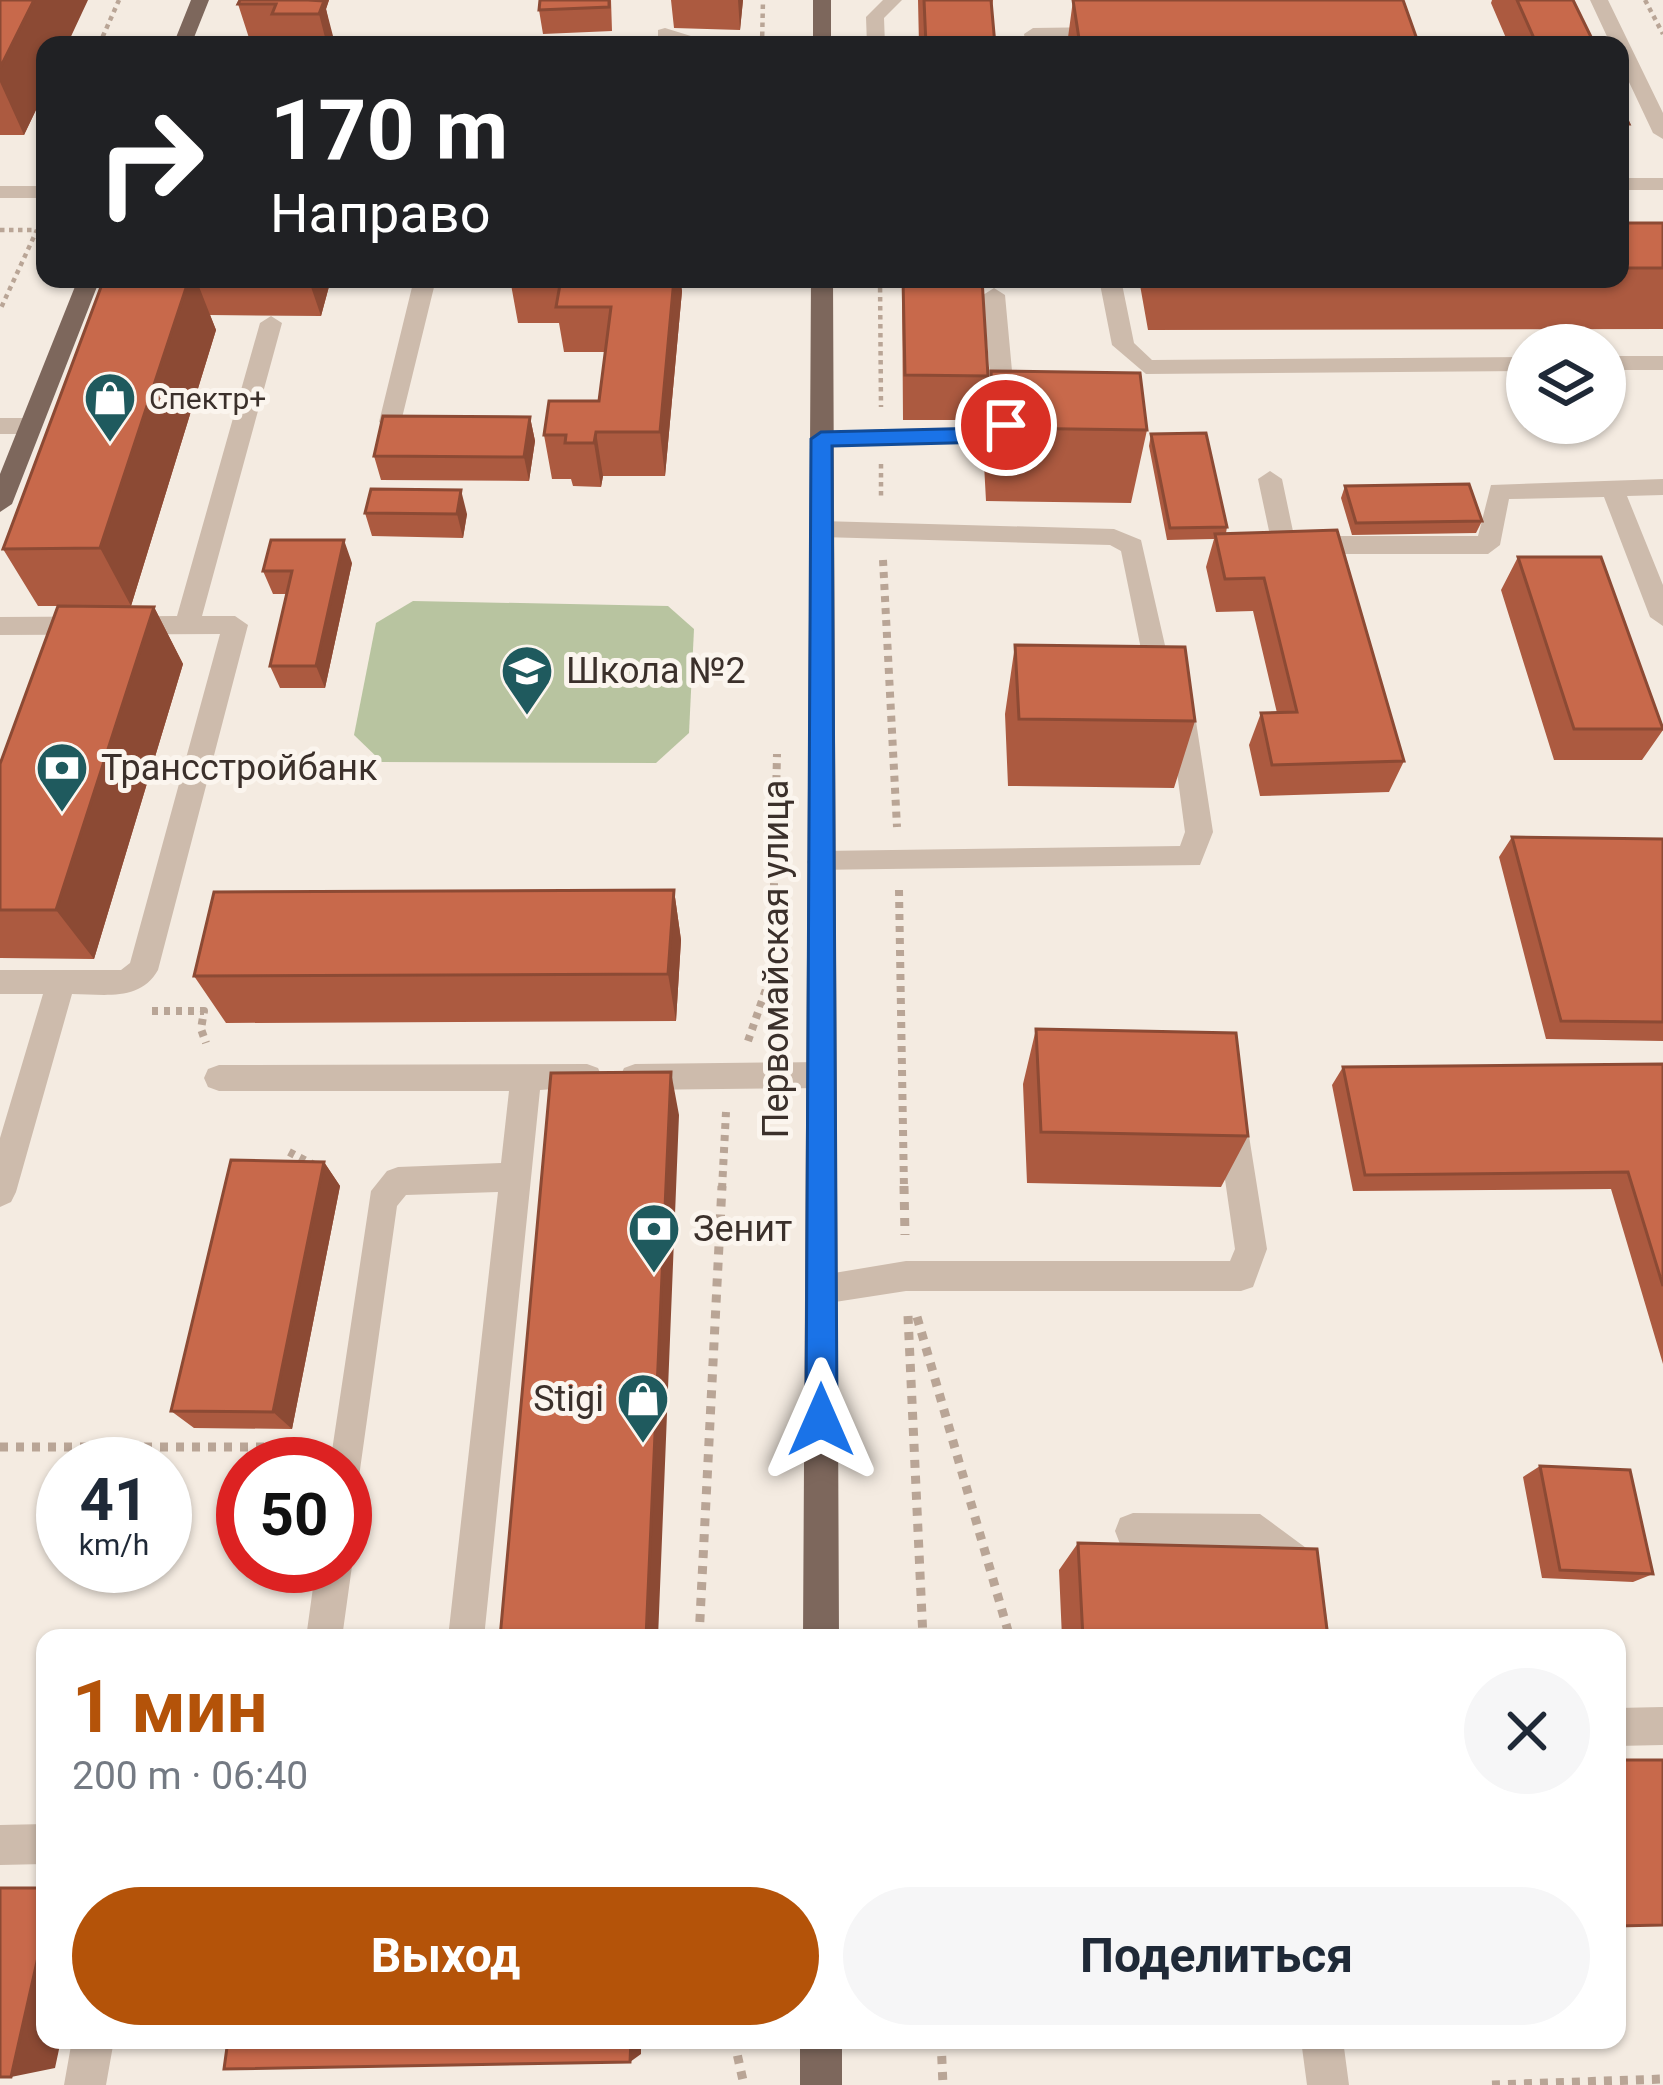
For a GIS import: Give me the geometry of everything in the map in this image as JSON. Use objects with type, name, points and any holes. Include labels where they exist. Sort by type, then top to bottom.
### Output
[{"type":"main road","points":[[186,36],[200,0]]},
{"type":"main road","points":[[822,0],[822,36]]},
{"type":"main road","points":[[0,504],[85,288]]},
{"type":"main road","name":"Первомайская улица","points":[[821,1629],[822,288]]},
{"type":"main road","points":[[821,2049],[821,2085]]},
{"type":"street","points":[[875,36],[874,17],[893,0]]},
{"type":"street","points":[[1599,0],[1616,36]]},
{"type":"street","points":[[1034,36],[1127,32]]},
{"type":"street","points":[[665,34],[671,36]]},
{"type":"street","points":[[1629,62],[1663,133]]},
{"type":"street","points":[[1629,184],[1663,184]]},
{"type":"street","points":[[0,192],[36,192]]},
{"type":"street","points":[[389,422],[423,288]]},
{"type":"street","points":[[1112,288],[1123,345],[1146,368],[1506,364]]},
{"type":"street","points":[[821,439],[990,435],[1006,425],[994,295]]},
{"type":"street","points":[[187,625],[271,323]]},
{"type":"street","points":[[1626,363],[1663,363]]},
{"type":"street","points":[[0,426],[31,426]]},
{"type":"street","points":[[1270,479],[1285,545],[1488,545],[1499,491],[1663,487]]},
{"type":"street","points":[[1612,488],[1663,616]]},
{"type":"street","points":[[821,529],[1114,537],[1132,546],[1165,703],[1182,715],[1199,832],[1190,856],[821,862]]},
{"type":"street","points":[[0,626],[235,625],[143,970],[126,982],[0,982]]},
{"type":"street","points":[[0,1192],[62,982]]},
{"type":"street","points":[[219,1078],[821,1075]]},
{"type":"street","points":[[467,1629],[526,1077]]},
{"type":"street","points":[[822,1288],[906,1276],[1241,1276],[1251,1249],[1226,1084]]},
{"type":"street","points":[[350,1437],[382,1201],[398,1181],[515,1177]]},
{"type":"street","points":[[1133,1531],[1260,1532],[1304,1569],[1311,1629]]},
{"type":"street","points":[[325,1629],[330,1593]]},
{"type":"street","points":[[1626,1727],[1663,1726]]},
{"type":"street","points":[[0,1844],[36,1844]]},
{"type":"street","points":[[85,2085],[91,2049]]},
{"type":"street","points":[[1323,2049],[1328,2085]]},
{"type":"path","points":[[103,36],[119,0]]},
{"type":"path","points":[[761,36],[763,0]]},
{"type":"path","points":[[1646,0],[1663,34]]},
{"type":"path","points":[[0,230],[36,230]]},
{"type":"path","points":[[0,310],[36,232]]},
{"type":"path","points":[[880,288],[881,529],[899,861],[906,1276],[922,1629]]},
{"type":"path","points":[[699,1629],[727,1100],[772,972],[778,733]]},
{"type":"path","points":[[153,1013],[204,1011]]},
{"type":"path","points":[[289,1151],[382,1201]]},
{"type":"path","points":[[906,1276],[1007,1629]]},
{"type":"path","points":[[0,1447],[216,1457]]},
{"type":"path","points":[[736,2049],[744,2085]]},
{"type":"path","points":[[941,2049],[943,2085]]},
{"type":"path","points":[[1492,2085],[1663,2078]]},
{"type":"green space","points":[[413,601],[668,606],[694,629],[689,733],[656,763],[382,762],[354,735],[376,623]]},
{"type":"building","points":[[0,0],[34,0],[0,68]]},
{"type":"building","points":[[240,0],[324,1],[319,14],[272,14],[276,4],[238,4]]},
{"type":"building","points":[[540,0],[609,0],[609,7],[539,10]]},
{"type":"building","points":[[924,0],[991,0],[994,36],[926,36]]},
{"type":"building","points":[[1073,0],[1403,0],[1416,36],[1079,36]]},
{"type":"building","points":[[1517,0],[1573,0],[1591,36],[1533,36]]},
{"type":"building","points":[[1629,223],[1663,223],[1663,268],[1629,268]]},
{"type":"building","points":[[101,288],[186,288],[100,548],[3,549]]},
{"type":"building","points":[[559,288],[673,288],[660,432],[596,432],[594,443],[565,443],[566,435],[544,435],[549,401],[599,401],[611,307],[556,307]]},
{"type":"building","points":[[903,288],[983,288],[988,376],[905,375]]},
{"type":"building","points":[[991,371],[1140,373],[1147,430],[994,428]]},
{"type":"building","points":[[383,416],[530,417],[524,457],[374,456]]},
{"type":"building","points":[[1206,433],[1227,527],[1170,528],[1151,434]]},
{"type":"building","points":[[1469,484],[1482,521],[1356,523],[1345,486]]},
{"type":"building","points":[[371,489],[461,490],[457,514],[365,513]]},
{"type":"building","points":[[1337,530],[1404,761],[1272,765],[1261,713],[1297,712],[1264,578],[1225,579],[1215,534]]},
{"type":"building","points":[[271,540],[344,540],[316,666],[270,666],[292,571],[263,571]]},
{"type":"building","points":[[1518,557],[1601,557],[1663,729],[1574,729]]},
{"type":"building","points":[[58,606],[154,607],[56,910],[0,910],[0,764]]},
{"type":"building","points":[[1015,645],[1185,647],[1195,721],[1019,719]]},
{"type":"building","points":[[1512,837],[1663,839],[1663,1022],[1561,1021]]},
{"type":"building","points":[[674,890],[668,974],[194,976],[214,892]]},
{"type":"building","points":[[1036,1029],[1236,1033],[1248,1136],[1041,1132]]},
{"type":"building","points":[[1663,1064],[1663,1286],[1628,1172],[1365,1175],[1343,1067]]},
{"type":"building","points":[[671,1072],[646,1629],[501,1629],[551,1073]]},
{"type":"building","points":[[231,1160],[324,1162],[273,1412],[171,1411]]},
{"type":"building","points":[[1540,1466],[1630,1470],[1653,1574],[1560,1570]]},
{"type":"building","points":[[1078,1543],[1317,1549],[1327,1629],[1083,1629]]},
{"type":"building","points":[[1626,1760],[1663,1760],[1663,1925],[1626,1926]]},
{"type":"building","points":[[0,1888],[36,1888],[36,1966],[11,2077],[0,2077]]},
{"type":"building","points":[[227,2049],[631,2049],[630,2062],[224,2069]]},
{"type":"place","name":"Спектр+","points":[[110,444]]},
{"type":"place","name":"Школа №2","points":[[527,717]]},
{"type":"place","name":"Трансстройбанк","points":[[62,814]]},
{"type":"place","name":"Зенит","points":[[654,1275]]},
{"type":"place","name":"Stigi","points":[[643,1445]]},
{"type":"route","points":[[821,1420],[821,439],[990,435],[1006,425]]}]
